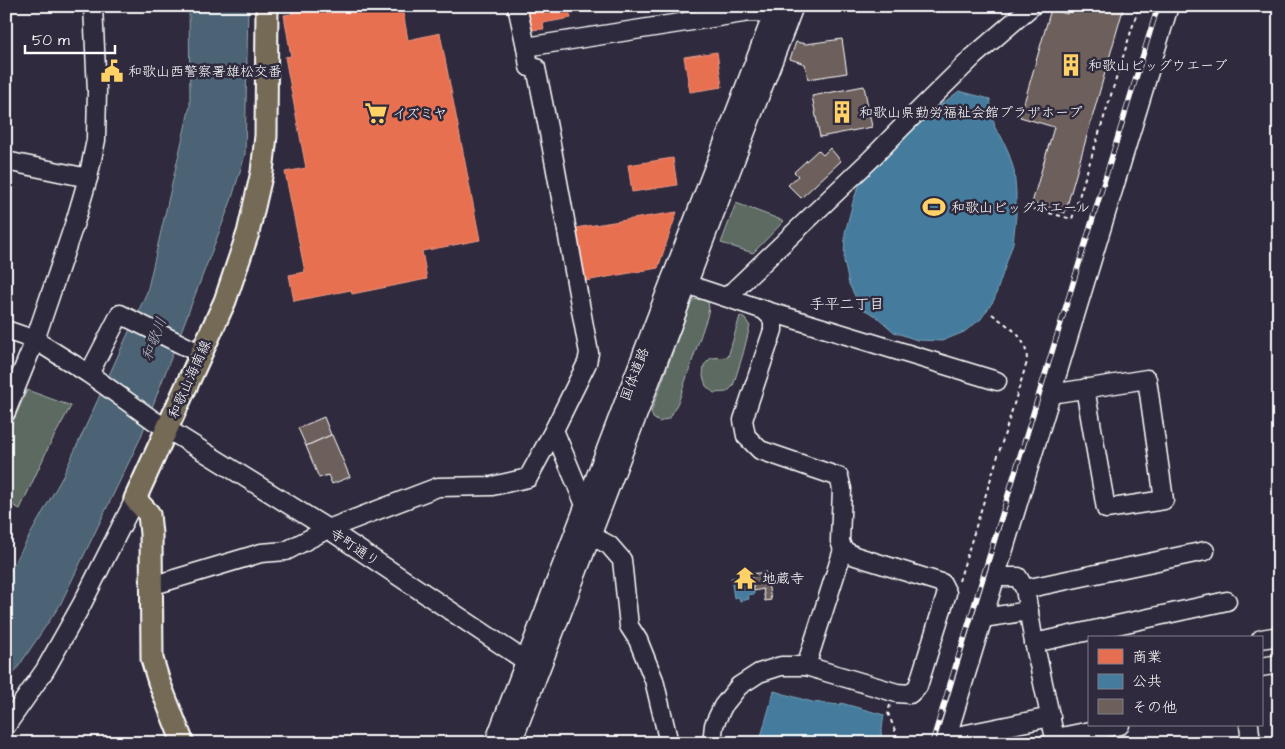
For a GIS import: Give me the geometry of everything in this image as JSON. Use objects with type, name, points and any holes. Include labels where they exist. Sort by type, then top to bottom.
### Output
[{"type":"main road","name":"和歌山海南線","points":[[135,499],[160,424],[195,352],[225,301],[248,233],[262,172],[266,136],[267,6]]},
{"type":"main road","points":[[135,499],[149,514],[152,534],[152,659],[183,743]]},
{"type":"street","points":[[6,412],[35,340],[88,178],[96,140],[92,6]]},
{"type":"street","points":[[151,586],[261,553],[286,550],[328,529],[438,487],[492,486],[528,478],[587,363],[589,353],[553,148],[536,68],[529,67],[517,6]]},
{"type":"street","points":[[727,297],[871,159],[974,56],[1032,6]]},
{"type":"street","points":[[1051,717],[946,740],[1170,6]]},
{"type":"street","points":[[526,47],[750,12],[784,11]]},
{"type":"street","name":"国体道路","points":[[494,743],[670,279],[784,11]]},
{"type":"street","name":"国体道路","points":[[512,743],[688,285],[784,11]]},
{"type":"street","points":[[6,161],[88,178]]},
{"type":"street","points":[[670,279],[764,310],[997,381]]},
{"type":"street","points":[[764,310],[772,319],[773,330],[743,420],[746,436],[760,450],[839,477],[842,489],[840,541],[843,550],[806,666]]},
{"type":"street","points":[[94,377],[120,314],[195,352]]},
{"type":"street","name":"寺町通り","points":[[6,330],[35,340],[94,377],[160,424],[328,529],[540,670]]},
{"type":"street","points":[[1051,394],[1085,388],[1147,379],[1164,500],[1106,509],[1085,388]]},
{"type":"street","points":[[554,430],[585,505],[602,511]]},
{"type":"street","points":[[6,726],[45,670],[73,621],[135,499]]},
{"type":"street","points":[[592,536],[609,544],[622,560],[629,626],[638,640],[654,680],[669,743]]},
{"type":"street","points":[[712,743],[714,725],[723,706],[739,686],[759,673],[781,666],[806,666],[897,693],[910,694],[918,686],[947,593],[942,583],[855,556],[843,550]]},
{"type":"street","points":[[1025,589],[1205,551]]},
{"type":"street","points":[[996,577],[1018,577],[1025,589],[1034,643],[1056,741],[1116,726]]},
{"type":"street","points":[[1034,643],[1227,601]]},
{"type":"street","points":[[983,618],[1029,611]]},
{"type":"street","points":[[1262,639],[1279,636]]},
{"type":"street","points":[[1262,667],[1279,664]]},
{"type":"street","points":[[1248,726],[1251,743]]},
{"type":"path","points":[[1026,207],[1072,220],[1139,6]]},
{"type":"path","points":[[959,581],[1027,362],[1027,352],[1019,336],[992,314]]},
{"type":"path","points":[[890,705],[888,713],[900,743]]},
{"type":"green space","points":[[736,203],[784,221],[753,253],[721,243]]},
{"type":"green space","points":[[701,299],[708,302],[709,308],[679,400],[670,418],[659,422],[653,418],[651,412],[692,300]]},
{"type":"green space","points":[[740,316],[750,326],[733,386],[727,392],[714,393],[706,386],[703,376],[704,365],[711,358],[728,357]]},
{"type":"green space","points":[[27,390],[71,406],[49,446],[20,509],[6,502],[6,438]]},
{"type":"water","name":"和歌川","points":[[189,6],[248,6],[245,155],[231,201],[140,439],[60,605],[6,685],[6,578],[63,476],[147,292],[190,106]]},
{"type":"building: 商業","name":"イズミヤ","points":[[290,6],[402,6],[408,40],[440,33],[480,240],[422,251],[427,279],[352,294],[351,290],[294,301],[289,275],[305,272],[285,172],[306,168],[285,57],[291,56],[284,15],[292,14]]},
{"type":"building: 商業","points":[[525,6],[568,6],[571,18],[543,23],[544,29],[529,30]]},
{"type":"building: 商業","points":[[628,6],[647,6],[628,10]]},
{"type":"building: 商業","points":[[717,52],[722,87],[690,92],[684,57]]},
{"type":"building: 商業","points":[[673,158],[677,185],[632,192],[628,165]]},
{"type":"building: 商業","points":[[677,212],[658,268],[585,281],[575,228]]},
{"type":"building: 公共","name":"和歌山ビッグホエール","points":[[959,91],[990,99],[995,128],[1008,151],[1014,170],[1016,216],[1013,243],[994,300],[981,319],[964,332],[942,341],[917,340],[894,332],[876,316],[861,308],[849,284],[844,261],[845,233],[854,198],[863,177],[903,126],[938,107]]},
{"type":"building: 公共","points":[[750,575],[754,594],[748,595],[749,599],[740,601],[739,597],[734,598],[731,578]]},
{"type":"building: 公共","points":[[774,691],[812,702],[840,705],[841,703],[884,715],[880,743],[769,743],[760,740]]},
{"type":"building: その他","name":"和歌山ビッグウエーブ","points":[[1070,6],[1124,6],[1065,213],[1032,203],[1054,127],[1020,117],[1051,9],[1067,14]]},
{"type":"building: その他","points":[[842,39],[847,73],[808,79],[805,64],[790,59],[796,42],[806,44]]},
{"type":"building: その他","name":"和歌山県勤労福祉会館プラザホープ","points":[[864,86],[872,127],[820,137],[812,96]]},
{"type":"building: その他","points":[[830,148],[841,161],[801,198],[788,185],[798,176],[794,172],[818,150],[823,155]]},
{"type":"building: その他","points":[[324,417],[331,435],[306,446],[298,428]]},
{"type":"building: その他","points":[[331,435],[350,477],[332,484],[328,475],[319,478],[306,446]]},
{"type":"building: その他","points":[[766,572],[771,600],[765,601],[763,589],[754,591],[751,574]]},
{"type":"railway","points":[[932,743],[1158,6]]},
{"type":"place","name":"和歌山ビッグウエーブ","points":[[1071,65]]},
{"type":"place","name":"和歌山西警察署雄松交番","points":[[112,71]]},
{"type":"place","name":"和歌山県勤労福祉会館プラザホープ","points":[[842,112]]},
{"type":"place","name":"イズミヤ","points":[[376,113]]},
{"type":"place","name":"和歌山ビッグホエール","points":[[934,207]]},
{"type":"place","name":"地蔵寺","points":[[745,578]]},
{"type":"district","name":"手平二丁目","points":[[847,304]]}]
